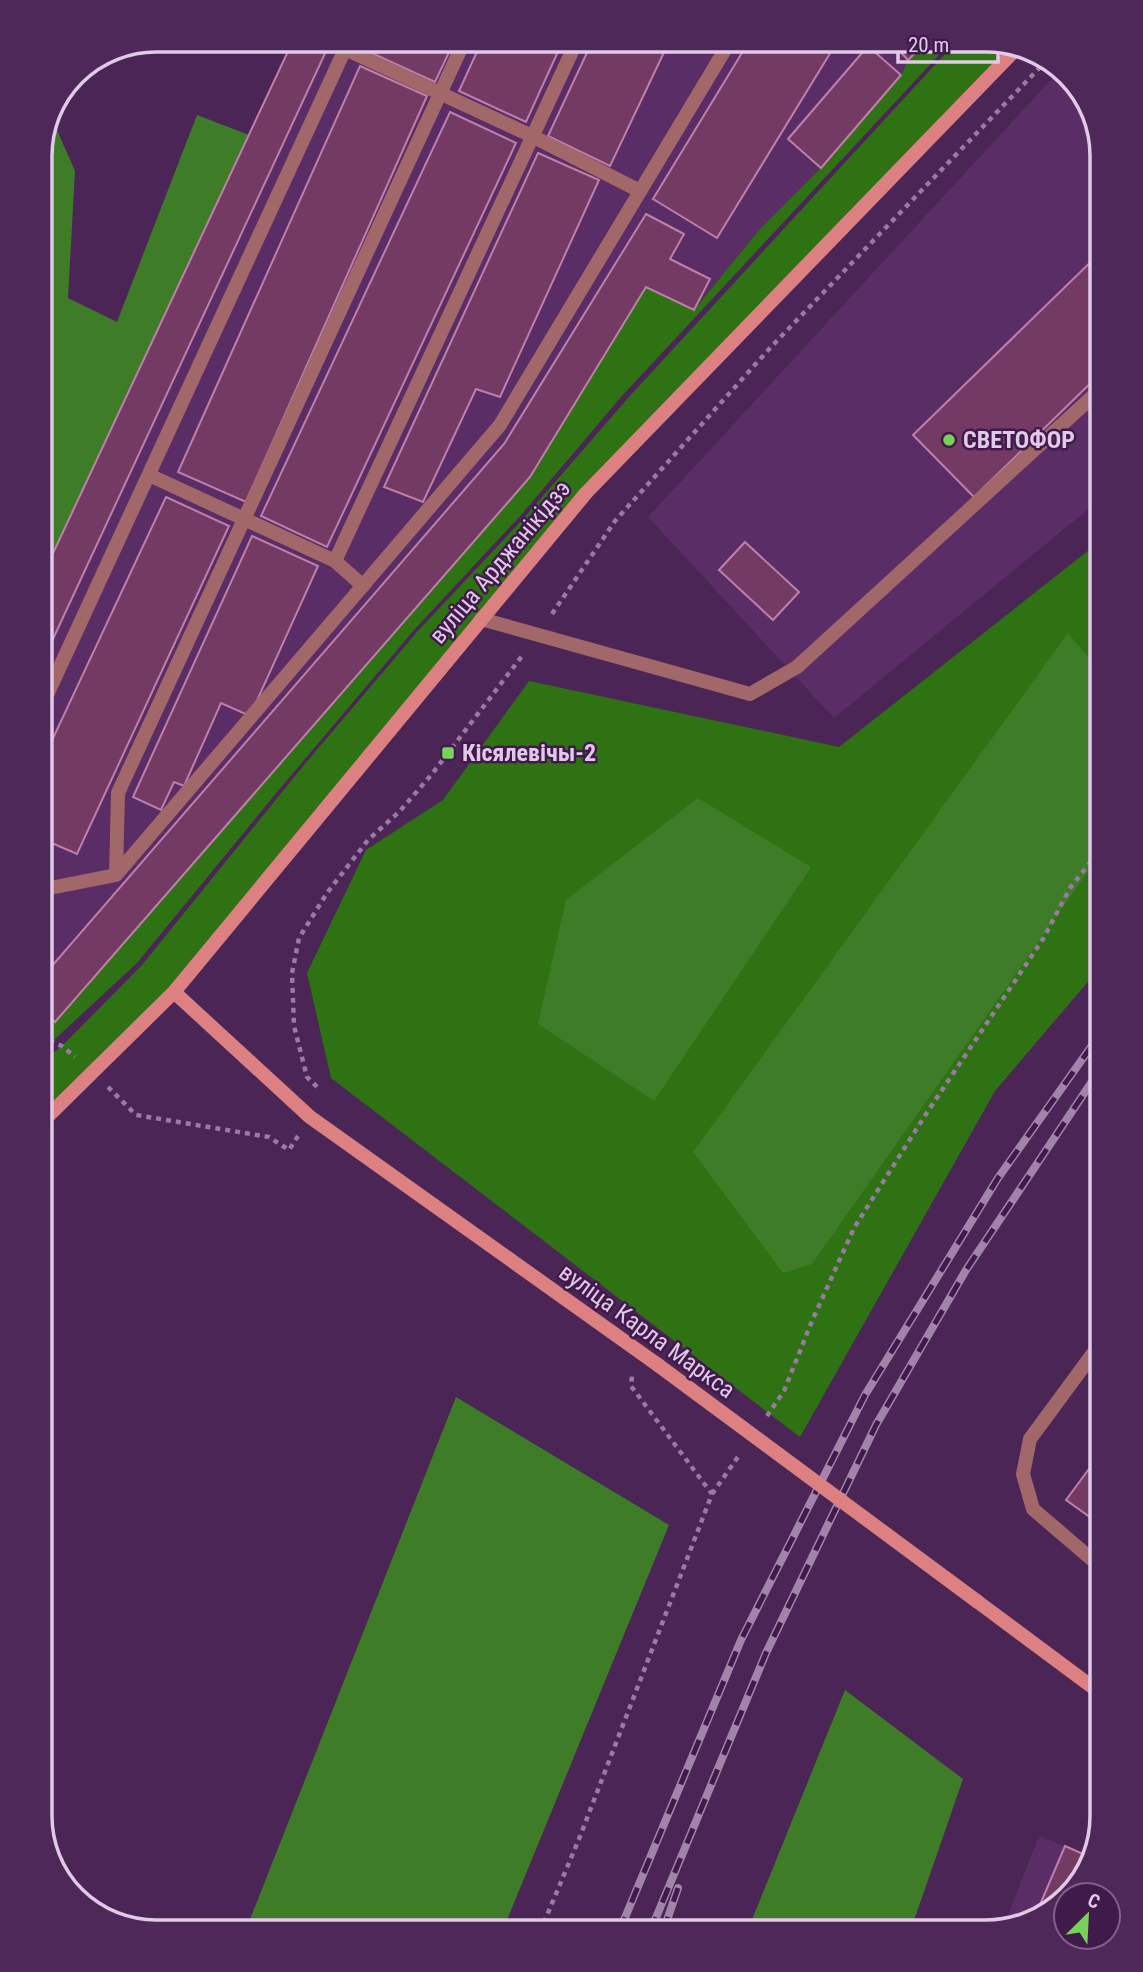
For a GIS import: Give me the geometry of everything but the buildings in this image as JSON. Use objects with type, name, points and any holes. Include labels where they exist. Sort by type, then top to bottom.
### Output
[{"type":"main road","name":"вуліца Арджанікідзэ","points":[[52,1112],[174,992],[586,493],[1010,55]]},
{"type":"main road","name":"вуліца Карла Маркса","points":[[174,992],[310,1117],[658,1365],[1090,1685]]},
{"type":"street","points":[[53,682],[344,52]]},
{"type":"street","points":[[355,52],[532,136],[640,191]]},
{"type":"street","points":[[116,875],[118,793],[459,52]]},
{"type":"street","points":[[335,561],[571,52]]},
{"type":"street","points":[[53,888],[116,875],[500,425],[723,53]]},
{"type":"street","points":[[481,620],[750,694],[797,667],[1090,399]]},
{"type":"street","points":[[149,475],[335,561],[363,586]]},
{"type":"street","points":[[1090,1358],[1030,1439],[1023,1474],[1033,1509],[1090,1558]]},
{"type":"path","points":[[52,1042],[62,1045],[136,1115],[270,1137],[289,1150],[326,1097],[307,1077],[294,1026],[292,973],[299,938],[327,893],[368,840],[400,811],[432,774],[538,635],[615,521],[771,348],[1040,67]]},
{"type":"path","points":[[760,1426],[784,1391],[854,1228],[926,1114],[1043,939],[1070,888],[1090,863]]},
{"type":"path","points":[[633,1349],[631,1386],[712,1494]]},
{"type":"path","points":[[545,1919],[712,1494],[744,1448]]},
{"type":"shaded area","points":[[288,52],[915,53],[908,60],[901,76],[821,168],[759,230],[694,310],[646,288],[530,477],[55,1022],[52,1020],[53,554]]},
{"type":"shaded area","points":[[1055,78],[1080,110],[1089,136],[1090,508],[834,718],[648,517]]},
{"type":"shaded area","points":[[1039,1836],[1083,1854],[1067,1881],[1052,1881],[1052,1896],[1033,1909],[1007,1917]]},
{"type":"green space","points":[[915,53],[941,53],[621,397],[521,515],[414,630],[137,963],[52,1041],[52,1019],[56,1022],[530,477],[646,287],[694,310],[759,230],[821,168],[901,76],[908,60]]},
{"type":"green space","points":[[946,53],[1010,55],[586,493],[174,992],[52,1112],[52,1053],[142,965],[304,765],[417,632],[524,518],[628,398]]},
{"type":"green space","points":[[197,115],[249,135],[53,554],[53,150],[56,129],[75,171],[68,298],[117,322]]},
{"type":"green space","points":[[1090,549],[1090,979],[995,1091],[800,1437],[331,1078],[307,973],[366,850],[443,800],[529,681],[839,747]]},
{"type":"green space","points":[[1068,633],[1090,659],[1090,868],[812,1264],[783,1273],[693,1152]]},
{"type":"green space","points":[[698,798],[811,867],[654,1101],[538,1024],[566,900]]},
{"type":"green space","points":[[456,1397],[669,1525],[507,1919],[250,1919]]},
{"type":"green space","points":[[845,1690],[963,1779],[914,1920],[752,1920]]},
{"type":"railway","points":[[624,1920],[741,1640],[865,1395],[998,1178],[1090,1048]]},
{"type":"railway","points":[[655,1920],[766,1653],[876,1425],[966,1270],[1090,1084]]},
{"type":"railway","points":[[667,1920],[678,1888]]},
{"type":"place","name":"СВЕТОФОР","points":[[949,440]]},
{"type":"place","name":"Кісялевічы-2","points":[[448,753]]}]
